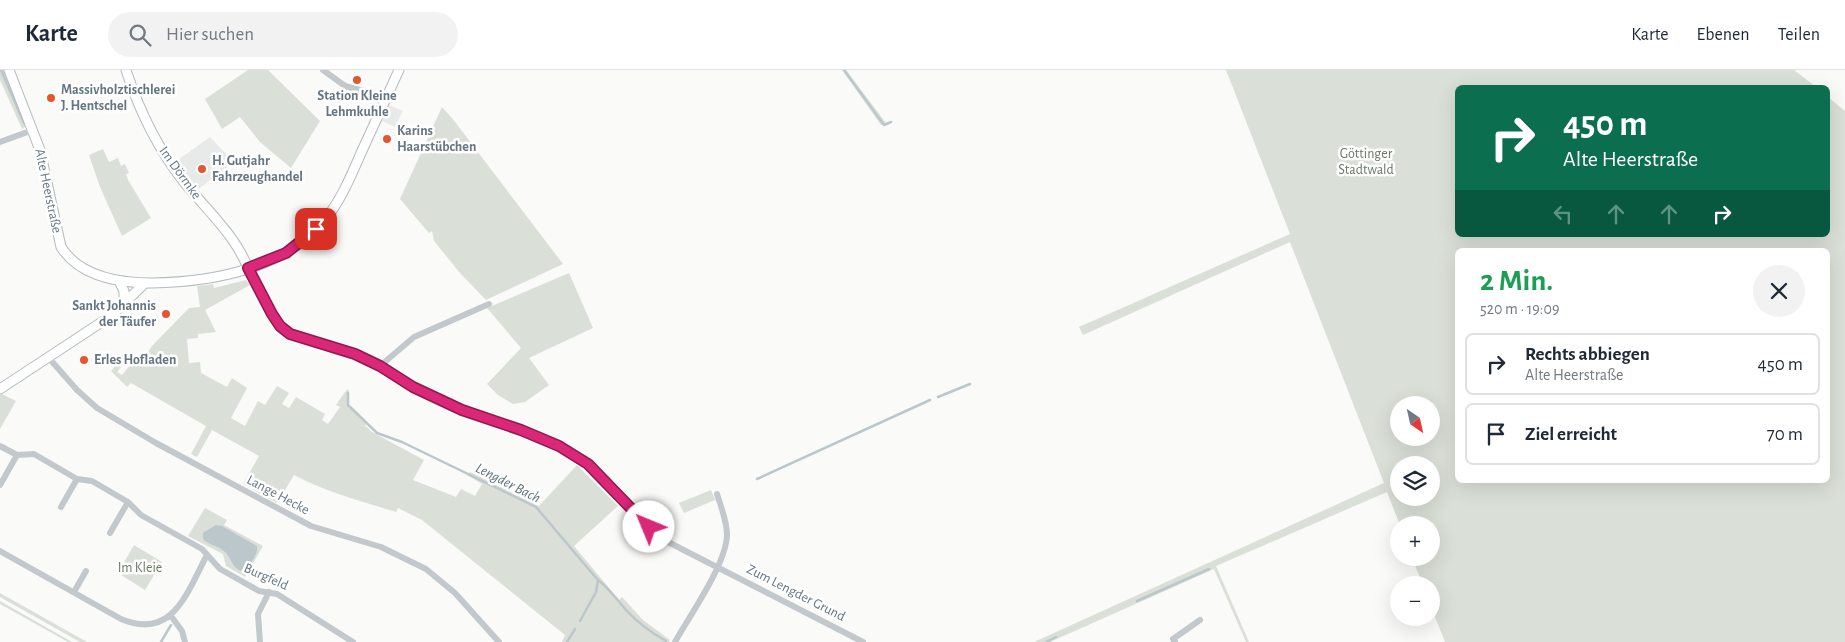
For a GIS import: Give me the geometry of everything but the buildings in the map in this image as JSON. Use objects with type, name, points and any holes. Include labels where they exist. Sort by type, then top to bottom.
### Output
[{"type":"main road","name":"Alte Heerstraße","points":[[10,70],[44,165],[56,231],[61,247],[77,265],[101,276],[119,281],[145,283],[200,279],[248,268],[286,253],[306,239],[324,221],[340,197],[399,70]]},
{"type":"main road","name":"Im Dörmke","points":[[126,70],[145,119],[170,162],[227,234],[240,252],[248,268]]},
{"type":"main road","points":[[119,281],[124,291],[124,304]]},
{"type":"main road","points":[[0,389],[90,331],[124,304],[145,283]]},
{"type":"street","points":[[323,70],[345,86],[386,98]]},
{"type":"street","points":[[0,142],[33,130]]},
{"type":"street","name":"Zum Lengder Grund","points":[[248,268],[272,314],[284,330],[306,340],[355,354],[380,366],[413,387],[446,403],[521,430],[576,455],[604,480],[649,527],[681,550],[863,642]]},
{"type":"street","points":[[380,366],[414,337],[489,304]]},
{"type":"street","name":"Lange Hecke","points":[[48,357],[77,390],[98,408],[147,438],[311,526],[381,547],[426,569],[455,593],[499,642]]},
{"type":"street","name":"Burgfeld","points":[[0,446],[17,455],[34,454],[77,480],[92,481],[128,502],[141,515],[202,549],[220,569],[259,590],[278,594],[349,641]]},
{"type":"street","points":[[0,485],[17,455]]},
{"type":"street","points":[[61,507],[77,480]]},
{"type":"street","points":[[675,642],[717,568],[725,546],[727,535],[725,518],[717,494]]},
{"type":"street","points":[[110,533],[128,502]]},
{"type":"street","points":[[0,551],[42,576],[132,624],[150,625],[171,616],[207,555]]},
{"type":"street","points":[[74,592],[86,571]]},
{"type":"street","points":[[260,642],[258,614],[269,592]]},
{"type":"street","points":[[171,616],[182,631],[185,642]]},
{"type":"street","points":[[1175,642],[1173,640],[1200,620]]},
{"type":"shaded area","points":[[389,105],[403,111],[395,127],[382,121]]},
{"type":"shaded area","name":"H. Gutjahr Fahrzeughandel","points":[[210,137],[234,162],[197,190],[175,162]]},
{"type":"shaded area","points":[[216,525],[222,526],[257,546],[253,560],[241,571],[235,567],[225,552],[203,539],[203,533]]},
{"type":"green space","points":[[0,70],[5,70],[26,126],[22,129],[0,80]]},
{"type":"green space","points":[[248,70],[268,70],[320,121],[291,168],[260,142],[240,117],[222,129],[205,99]]},
{"type":"green space","points":[[842,70],[846,70],[886,123],[881,125]]},
{"type":"green space","name":"Göttinger Stadtwald","points":[[1226,70],[1794,70],[1813,85],[1455,85],[1455,237],[1830,237],[1830,99],[1845,111],[1845,642],[1445,642],[1439,626],[1440,576],[1419,576],[1415,566],[1440,566],[1440,516],[1396,516],[1393,506],[1440,506],[1440,456],[1390,456],[1390,500],[1387,492],[1216,566],[1249,642],[1246,642],[1214,569],[1050,642],[1034,642],[1384,483],[1290,242],[1083,335],[1079,327],[1290,234]]},
{"type":"green space","points":[[442,107],[563,264],[486,300],[460,273],[434,241],[432,231],[429,233],[400,199]]},
{"type":"green space","points":[[103,149],[109,162],[118,158],[121,166],[125,164],[129,173],[126,174],[128,180],[151,218],[122,236],[100,187],[89,155]]},
{"type":"green space","points":[[569,273],[593,328],[529,358],[549,385],[525,402],[513,404],[498,395],[487,384],[521,348],[487,308]]},
{"type":"green space","points":[[246,280],[250,285],[205,310],[216,332],[198,334],[198,338],[187,339],[189,363],[200,362],[201,373],[227,387],[232,378],[247,388],[231,418],[245,426],[258,401],[265,405],[277,386],[289,393],[282,404],[289,408],[296,397],[325,414],[322,420],[328,424],[340,407],[336,405],[347,389],[349,391],[349,407],[367,423],[365,425],[372,432],[424,460],[413,480],[456,497],[461,489],[475,496],[482,484],[467,475],[470,472],[539,506],[577,465],[618,506],[574,546],[619,600],[622,597],[643,620],[670,640],[669,642],[562,642],[565,635],[422,520],[398,508],[396,512],[357,500],[294,475],[277,503],[243,484],[259,456],[212,430],[197,457],[191,454],[206,426],[131,383],[127,387],[111,371],[117,365],[121,367],[117,372],[122,375],[132,363],[141,362],[152,346],[189,308],[200,307],[197,286],[213,284],[214,288]]},
{"type":"green space","points":[[2,394],[16,401],[0,429],[0,395]]},
{"type":"green space","points":[[711,490],[715,500],[684,513],[679,503]]},
{"type":"green space","points":[[205,508],[227,520],[224,525],[263,546],[245,577],[226,566],[223,554],[188,536]]},
{"type":"green space","name":"Im Kleie","points":[[134,545],[162,562],[145,590],[118,573]]},
{"type":"green space","points":[[0,593],[87,642],[80,642],[0,597]]},
{"type":"green space","points":[[0,601],[72,642],[68,642],[0,604]]},
{"type":"waterway","points":[[1,70],[24,123]]},
{"type":"waterway","points":[[844,70],[884,125],[891,122]]},
{"type":"waterway","points":[[938,397],[970,384]]},
{"type":"waterway","name":"Lengder Bach","points":[[348,393],[348,405],[377,433],[402,442],[536,507],[597,579],[631,615],[645,628],[666,641]]},
{"type":"waterway","points":[[757,479],[930,400]]},
{"type":"waterway","points":[[1137,601],[1209,569]]},
{"type":"waterway","points":[[580,621],[596,592],[598,580]]},
{"type":"waterway","points":[[161,642],[171,625]]},
{"type":"waterway","points":[[567,642],[575,629]]},
{"type":"waterway","points":[[1046,642],[1056,637]]},
{"type":"place","name":"Station Kleine Lehmkuhle","points":[[357,80]]},
{"type":"place","name":"Massivholztischlerei J. Hentschel","points":[[51,98]]},
{"type":"place","name":"Karins Haarstübchen","points":[[387,139]]},
{"type":"place","name":"H. Gutjahr Fahrzeughandel","points":[[202,169]]},
{"type":"place","name":"Sankt Johannis der Täufer","points":[[166,314]]},
{"type":"place","name":"Erles Hofladen","points":[[84,360]]},
{"type":"route","points":[[316,229],[306,239],[286,253],[248,268],[253,281],[272,314],[284,330],[306,340],[367,359],[413,387],[462,410],[521,430],[576,455],[588,464],[649,527]]}]
